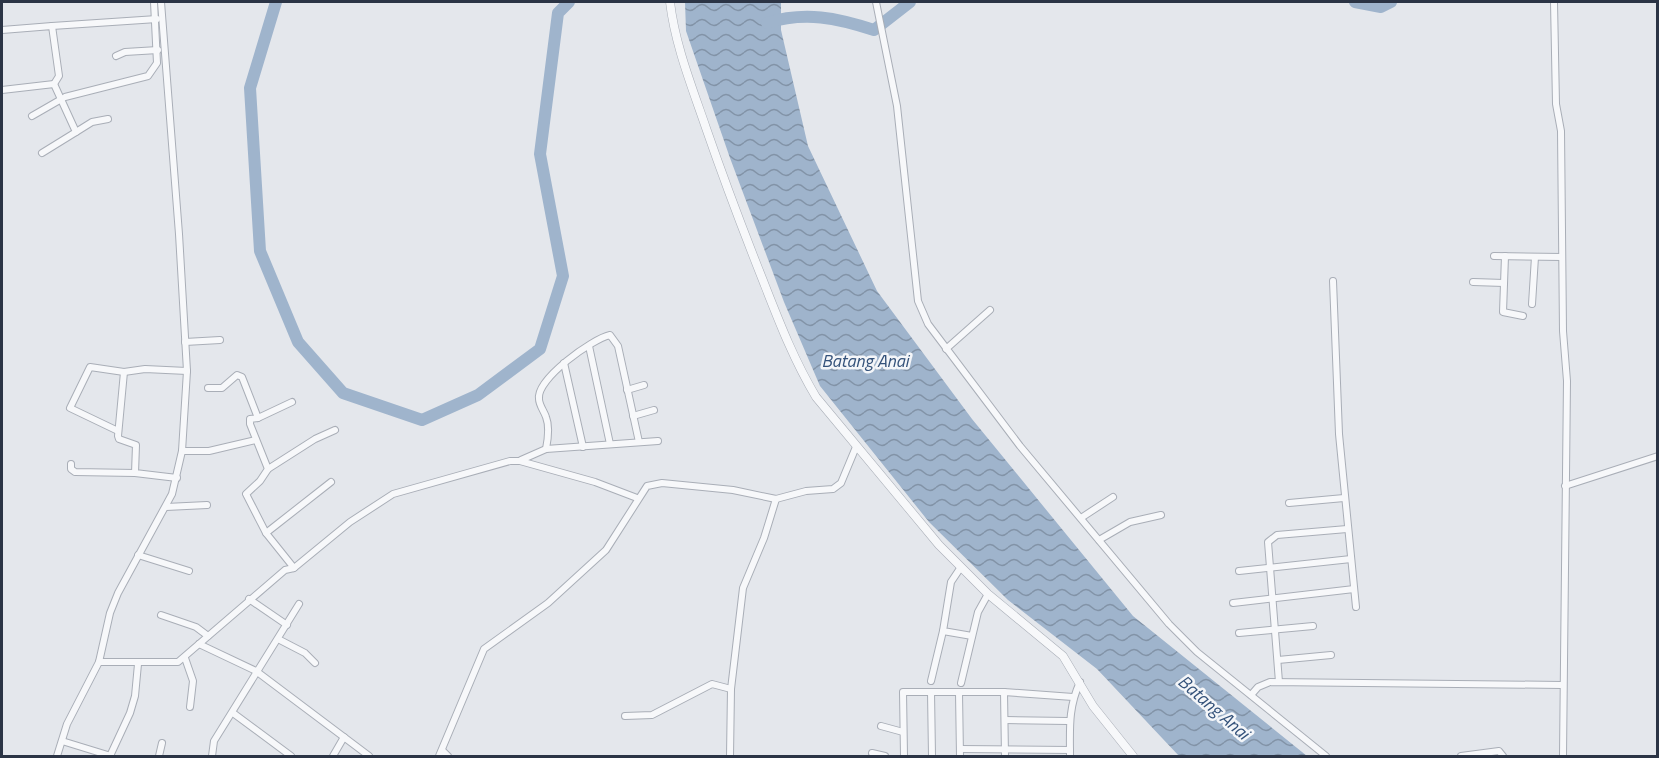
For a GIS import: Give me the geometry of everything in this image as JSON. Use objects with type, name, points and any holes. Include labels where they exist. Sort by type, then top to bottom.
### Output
[{"type":"street","points":[[32,117],[60,99],[148,76],[157,63],[154,2]]},
{"type":"street","points":[[57,756],[67,723],[99,662],[110,613],[138,555],[166,507],[177,478],[182,451],[187,371],[161,2]]},
{"type":"street","points":[[670,2],[676,36],[690,82],[774,314],[799,370],[816,397],[856,447],[961,567],[988,594],[1063,656],[1092,706],[1133,756]]},
{"type":"street","points":[[876,2],[897,106],[918,301],[928,324],[1020,446],[1189,645],[1326,756]]},
{"type":"street","points":[[1554,2],[1556,104],[1561,130],[1562,257],[1567,381],[1563,756]]},
{"type":"street","points":[[2,28],[162,19]]},
{"type":"street","points":[[52,26],[59,76],[54,84]]},
{"type":"street","points":[[116,56],[125,52],[165,50]]},
{"type":"street","points":[[2,90],[54,84]]},
{"type":"street","points":[[54,84],[76,132]]},
{"type":"street","points":[[42,153],[92,122],[108,119]]},
{"type":"street","points":[[1494,256],[1562,257]]},
{"type":"street","points":[[1505,256],[1503,312],[1523,316]]},
{"type":"street","points":[[1532,304],[1535,257]]},
{"type":"street","points":[[1333,282],[1344,498],[1356,607]]},
{"type":"street","points":[[1473,282],[1504,283]]},
{"type":"street","points":[[946,349],[972,329],[990,310]]},
{"type":"street","points":[[546,450],[547,418],[539,400],[540,392],[564,363],[605,336],[614,337],[639,442]]},
{"type":"street","points":[[184,342],[220,340]]},
{"type":"street","points":[[589,346],[610,444]]},
{"type":"street","points":[[564,363],[583,447]]},
{"type":"street","points":[[118,431],[70,407],[90,368],[97,366],[124,372],[145,369],[187,371]]},
{"type":"street","points":[[124,372],[118,431],[119,439],[136,445],[135,473]]},
{"type":"street","points":[[208,388],[222,388],[240,375],[258,418]]},
{"type":"street","points":[[627,390],[644,385]]},
{"type":"street","points":[[268,469],[249,421],[292,402]]},
{"type":"street","points":[[633,416],[654,410]]},
{"type":"street","points":[[294,568],[266,533],[249,504],[246,492],[260,481],[268,469],[315,439],[334,430]]},
{"type":"street","points":[[182,451],[208,452],[256,440]]},
{"type":"street","points":[[520,461],[546,450],[658,441]]},
{"type":"street","points":[[448,756],[441,753],[484,649],[541,609],[606,550],[646,486],[662,483],[733,490],[776,498],[836,488],[856,447]]},
{"type":"street","points":[[1565,486],[1658,456]]},
{"type":"street","points":[[99,662],[174,663],[185,658],[249,599],[285,570],[294,568],[350,522],[393,494],[510,461],[520,461],[595,482],[637,498]]},
{"type":"street","points":[[71,464],[71,469],[75,472],[135,473],[177,478]]},
{"type":"street","points":[[266,533],[331,482]]},
{"type":"street","points":[[1081,519],[1113,497]]},
{"type":"street","points":[[730,756],[732,688],[743,588],[764,538],[776,498]]},
{"type":"street","points":[[1289,503],[1344,498]]},
{"type":"street","points":[[166,507],[207,505]]},
{"type":"street","points":[[1099,540],[1130,522],[1161,516]]},
{"type":"street","points":[[1280,682],[1268,542],[1272,536],[1347,530]]},
{"type":"street","points":[[138,555],[189,571]]},
{"type":"street","points":[[1239,571],[1351,559]]},
{"type":"street","points":[[932,681],[951,582],[961,567]]},
{"type":"street","points":[[1233,603],[1354,589]]},
{"type":"street","points":[[961,682],[980,607],[988,594]]},
{"type":"street","points":[[249,599],[287,625]]},
{"type":"street","points":[[212,756],[213,741],[233,713],[256,671],[299,604]]},
{"type":"street","points":[[161,615],[196,627],[208,636]]},
{"type":"street","points":[[1239,633],[1313,626]]},
{"type":"street","points":[[943,631],[972,636]]},
{"type":"street","points":[[278,639],[305,653],[315,663]]},
{"type":"street","points":[[199,644],[256,671],[369,756]]},
{"type":"street","points":[[1278,660],[1331,656]]},
{"type":"street","points":[[185,658],[193,681],[190,707]]},
{"type":"street","points":[[62,741],[110,756],[130,713],[135,696],[138,664]]},
{"type":"street","points":[[960,749],[1005,753],[1070,753],[1068,721],[1073,697],[1080,682]]},
{"type":"street","points":[[1251,695],[1264,683],[1280,682],[1562,685]]},
{"type":"street","points":[[625,716],[652,716],[712,684],[732,688]]},
{"type":"street","points":[[904,756],[903,692],[1004,692],[1073,697]]},
{"type":"street","points":[[931,692],[932,756]]},
{"type":"street","points":[[1004,692],[1005,753]]},
{"type":"street","points":[[959,693],[960,756]]},
{"type":"street","points":[[233,713],[291,756]]},
{"type":"street","points":[[1005,720],[1068,721]]},
{"type":"street","points":[[881,726],[903,732]]},
{"type":"street","points":[[333,756],[344,737]]},
{"type":"street","points":[[159,756],[162,743]]},
{"type":"street","points":[[1461,756],[1499,751],[1503,756]]},
{"type":"street","points":[[872,753],[885,756]]},
{"type":"water","name":"Batang Anai","points":[[685,2],[781,2],[781,30],[808,146],[877,291],[972,419],[1133,616],[1307,756],[1179,756],[1097,669],[1008,600],[929,522],[820,386],[784,302],[730,158],[686,31]]},
{"type":"waterway","points":[[276,2],[250,88],[260,251],[298,342],[343,393],[422,420],[478,395],[540,349],[563,276],[540,154],[558,13],[569,2]]},
{"type":"waterway","points":[[767,23],[781,19],[808,17],[834,19],[874,30],[910,2]]},
{"type":"waterway","points":[[1355,2],[1381,7],[1391,2]]}]
